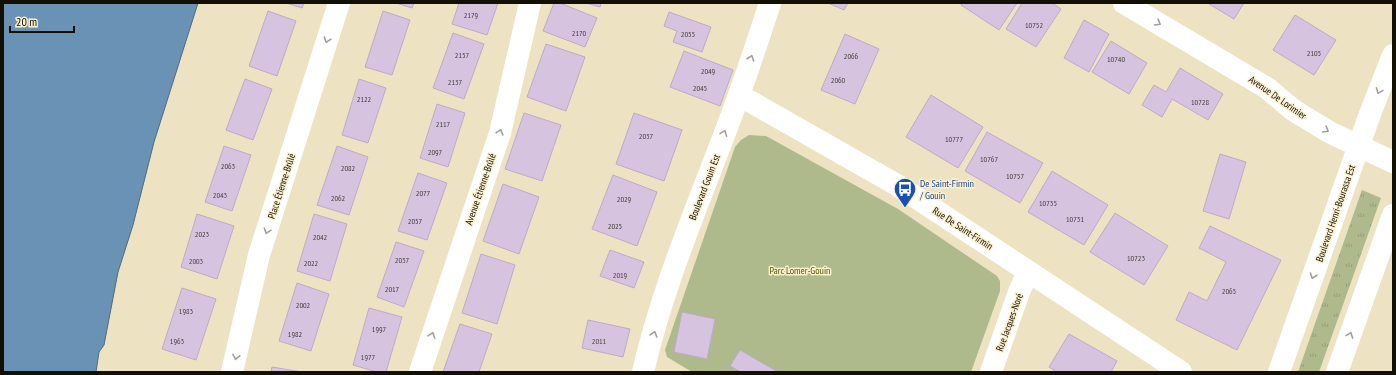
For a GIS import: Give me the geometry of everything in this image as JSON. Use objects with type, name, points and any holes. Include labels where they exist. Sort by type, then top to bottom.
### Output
[{"type":"street","name":"Place Étienne-Brûlé","points":[[232,372],[259,254],[338,3]]},
{"type":"street","name":"Avenue Étienne-Brûlé","points":[[420,372],[500,133],[530,3]]},
{"type":"street","name":"Boulevard Gouin Est","points":[[646,371],[677,257],[739,95],[770,3]]},
{"type":"street","name":"Avenue De Lorimier","points":[[1124,3],[1268,88],[1293,110],[1358,147],[1393,162]]},
{"type":"street","name":"Boulevard Henri-Bourassa Est","points":[[1279,372],[1358,147],[1393,55]]},
{"type":"street","name":"Rue De Saint-Firmin","points":[[739,95],[897,185],[1181,372]]},
{"type":"street","points":[[1337,372],[1393,215]]},
{"type":"street","name":"Rue Jacques-Noré","points":[[991,372],[1019,292],[1028,272]]},
{"type":"green space","name":"Parc Lomer-Gouin","points":[[749,135],[766,136],[898,209],[997,276],[1000,281],[1000,291],[971,372],[692,372],[667,357],[665,350],[735,147],[741,140]]},
{"type":"green space","points":[[1362,190],[1381,198],[1319,372],[1298,372]]},
{"type":"water","points":[[3,3],[198,3],[154,142],[133,225],[118,272],[104,345],[99,352],[96,372],[3,372]]},
{"type":"building","points":[[286,3],[304,3],[302,8]]},
{"type":"building","points":[[396,3],[414,3],[412,8]]},
{"type":"building","points":[[459,3],[498,3],[487,35],[452,24]]},
{"type":"building","points":[[554,3],[560,3],[597,18],[585,47],[543,31]]},
{"type":"building","points":[[586,3],[601,3],[600,7]]},
{"type":"building","points":[[828,3],[848,3],[844,10]]},
{"type":"building","points":[[962,3],[1017,3],[999,30],[961,5]]},
{"type":"building","points":[[1022,3],[1052,3],[1061,9],[1036,47],[1006,29]]},
{"type":"building","points":[[1244,3],[1234,19],[1209,4]]},
{"type":"building","points":[[268,11],[296,21],[277,76],[249,66]]},
{"type":"building","points":[[383,11],[410,20],[392,75],[365,67]]},
{"type":"building","points":[[669,12],[711,27],[702,52],[673,42],[677,31],[664,26]]},
{"type":"building","points":[[1295,15],[1336,40],[1314,75],[1273,50]]},
{"type":"building","points":[[1084,20],[1109,34],[1089,72],[1064,58]]},
{"type":"building","points":[[453,33],[484,44],[464,99],[433,88]]},
{"type":"building","points":[[845,34],[879,49],[855,104],[821,90]]},
{"type":"building","points":[[1111,41],[1147,63],[1129,94],[1092,72]]},
{"type":"building","points":[[546,44],[585,57],[566,111],[527,97]]},
{"type":"building","points":[[684,51],[733,70],[720,106],[670,87]]},
{"type":"building","points":[[1180,68],[1223,94],[1208,120],[1172,99],[1162,117],[1142,105],[1154,85],[1166,92]]},
{"type":"building","points":[[245,79],[272,89],[253,140],[226,130]]},
{"type":"building","points":[[359,79],[386,88],[368,143],[342,135]]},
{"type":"building","points":[[931,95],[983,127],[958,168],[906,137]]},
{"type":"building","points":[[437,104],[465,113],[448,167],[420,158]]},
{"type":"building","points":[[524,113],[561,125],[542,181],[505,169]]},
{"type":"building","points":[[634,113],[682,130],[664,181],[616,164]]},
{"type":"building","points":[[987,132],[1043,163],[1020,203],[965,171]]},
{"type":"building","points":[[224,146],[251,155],[232,211],[205,202]]},
{"type":"building","points":[[337,146],[368,157],[349,215],[317,205]]},
{"type":"building","points":[[1220,154],[1246,162],[1229,219],[1203,211]]},
{"type":"building","points":[[1052,171],[1108,205],[1084,245],[1028,212]]},
{"type":"building","points":[[418,173],[447,183],[427,240],[398,231]]},
{"type":"building","points":[[613,175],[657,192],[637,246],[592,229]]},
{"type":"building","points":[[503,184],[539,197],[519,254],[483,241]]},
{"type":"building","points":[[1115,213],[1168,246],[1144,285],[1090,252]]},
{"type":"building","points":[[197,214],[234,226],[217,279],[181,267]]},
{"type":"building","points":[[314,214],[347,224],[330,281],[297,271]]},
{"type":"building","points":[[1210,226],[1281,260],[1237,350],[1176,320],[1189,292],[1207,301],[1226,262],[1199,248]]},
{"type":"building","points":[[396,242],[424,251],[404,307],[377,297]]},
{"type":"building","points":[[610,250],[644,262],[634,288],[600,276]]},
{"type":"building","points":[[481,254],[515,265],[497,324],[462,313]]},
{"type":"building","points":[[297,283],[329,294],[311,351],[279,341]]},
{"type":"building","points":[[182,288],[216,299],[196,360],[162,349]]},
{"type":"building","points":[[369,308],[402,317],[386,372],[377,372],[353,365]]},
{"type":"building","points":[[682,312],[715,319],[707,359],[674,352]]},
{"type":"building","points":[[588,320],[630,329],[623,357],[582,348]]},
{"type":"building","points":[[460,324],[492,334],[479,372],[443,372]]},
{"type":"building","points":[[1069,334],[1117,361],[1111,372],[1057,372],[1049,367]]},
{"type":"building","points":[[740,350],[778,372],[741,372],[730,366]]},
{"type":"building","points":[[272,367],[302,372],[271,372]]},
{"type":"place","name":"De Saint-Firmin / Gouin","points":[[905,208]]}]
